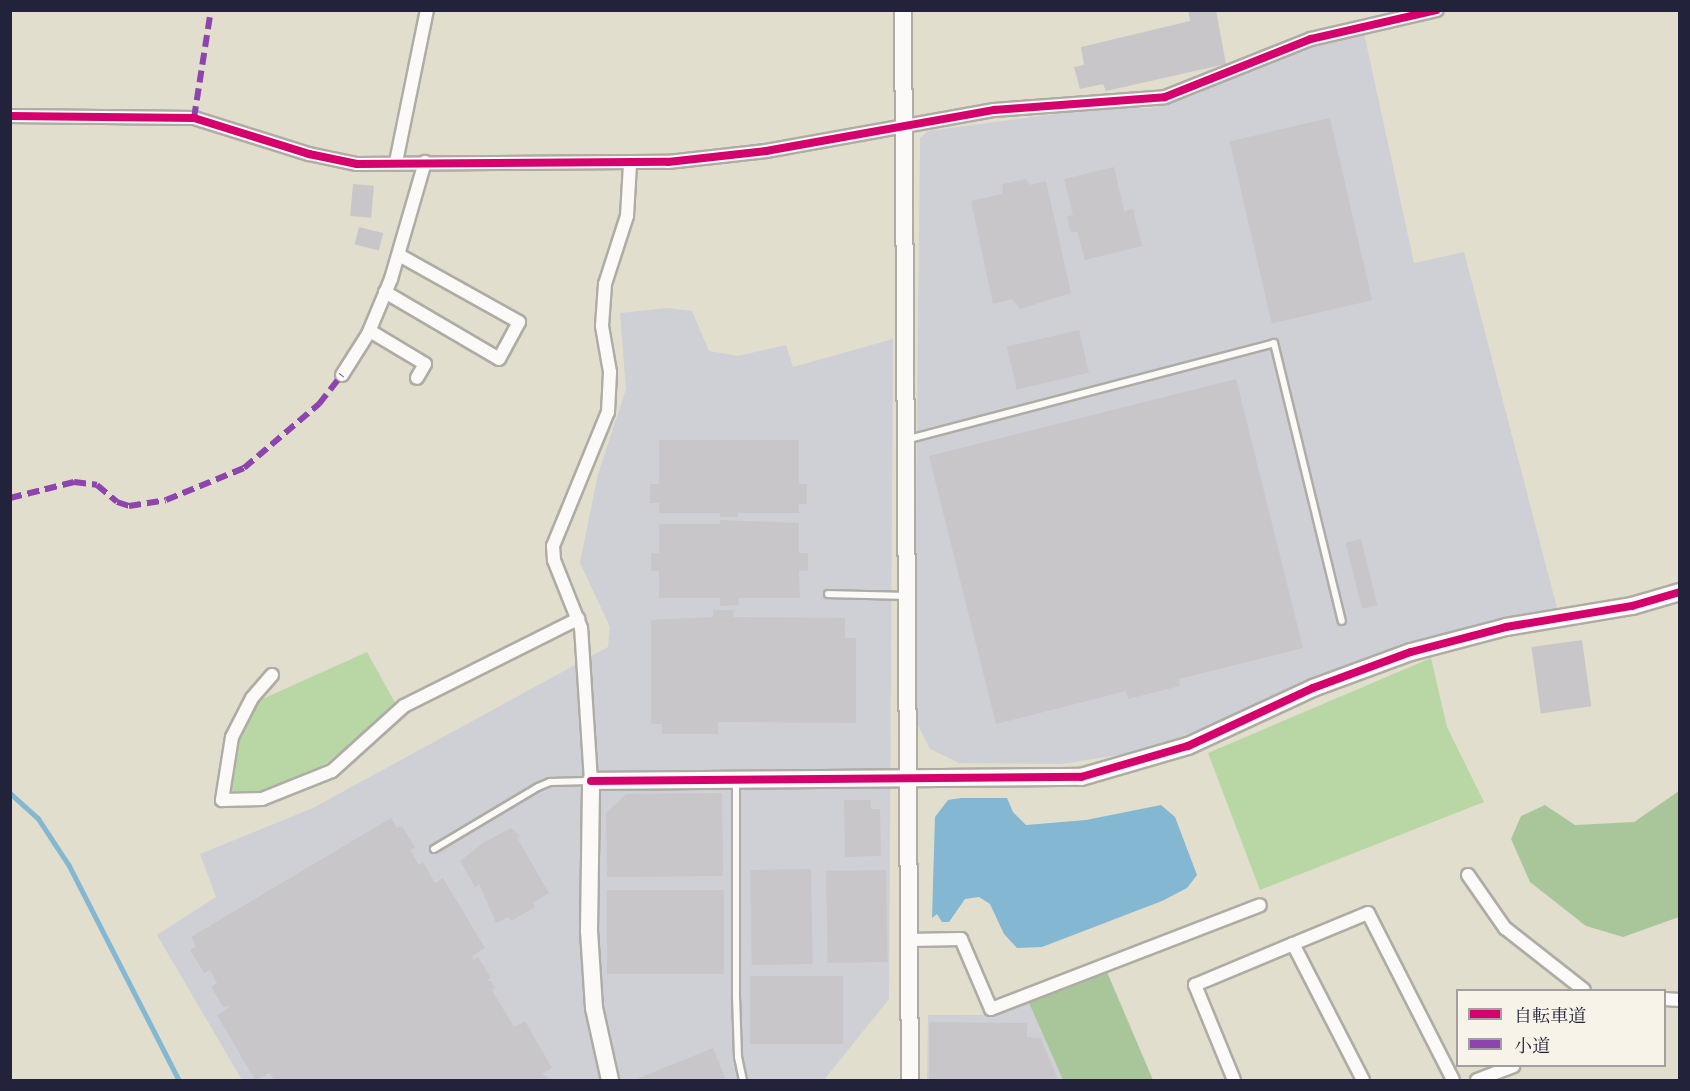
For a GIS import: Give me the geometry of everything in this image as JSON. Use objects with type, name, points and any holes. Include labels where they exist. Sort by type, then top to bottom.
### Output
[{"type":"street","points":[[396,162],[427,10]]},
{"type":"street","points":[[903,10],[910,1080]]},
{"type":"street","points":[[10,116],[194,118],[309,154],[357,164],[396,162],[630,164],[766,151],[994,110],[1165,97],[1311,39],[1437,10]]},
{"type":"street","points":[[342,375],[369,330],[385,292],[399,255],[425,162]]},
{"type":"street","points":[[610,1080],[594,1008],[589,931],[591,781],[588,692],[578,619],[554,560],[553,546],[608,412],[610,372],[602,326],[605,284],[627,216],[630,164]]},
{"type":"street","points":[[385,292],[499,359],[519,322],[399,255]]},
{"type":"street","points":[[369,330],[425,364],[417,378]]},
{"type":"street","points":[[591,781],[1081,777],[1124,767],[1188,746],[1313,688],[1411,652],[1506,627],[1632,606],[1680,592]]},
{"type":"street","points":[[272,675],[252,698],[232,737],[222,800],[262,799],[332,771],[404,706],[578,619]]},
{"type":"street","points":[[1468,875],[1505,928],[1583,989]]},
{"type":"street","points":[[909,940],[961,939],[991,1009],[1260,905]]},
{"type":"street","points":[[1233,1080],[1195,985],[1368,913],[1453,1080]]},
{"type":"street","points":[[1293,944],[1363,1080]]},
{"type":"street","points":[[1477,1080],[1508,1067]]},
{"type":"lane","points":[[905,440],[1274,344],[1342,621]]},
{"type":"lane","points":[[828,594],[907,596]]},
{"type":"lane","points":[[434,849],[538,787],[550,782],[591,781]]},
{"type":"lane","points":[[736,781],[736,1006],[738,1057],[743,1080]]},
{"type":"shaded area","points":[[1364,33],[1414,263],[1464,252],[1557,608],[1403,643],[1232,717],[1143,751],[1062,764],[959,763],[930,749],[914,717],[920,138],[928,131],[1100,108],[1151,108],[1324,42]]},
{"type":"shaded area","points":[[668,308],[692,311],[709,351],[738,356],[786,345],[793,367],[893,339],[889,999],[824,1080],[242,1080],[157,935],[216,897],[200,854],[313,808],[608,647],[610,627],[580,563],[598,474],[626,389],[620,313]]},
{"type":"shaded area","points":[[1029,1003],[1063,1080],[927,1080],[928,1015],[996,1015]]},
{"type":"green space","points":[[367,652],[397,706],[324,765],[291,782],[265,791],[230,791],[238,737],[260,700]]},
{"type":"green space","points":[[1431,658],[1447,727],[1484,802],[1260,890],[1208,753]]},
{"type":"green space","points":[[1679,791],[1679,917],[1623,937],[1586,926],[1530,882],[1511,839],[1521,816],[1545,805],[1575,825],[1634,822]]},
{"type":"green space","points":[[1107,972],[1153,1080],[1063,1080],[1029,1003]]},
{"type":"water","points":[[1007,798],[1013,812],[1026,825],[1086,820],[1161,805],[1175,817],[1197,875],[1187,888],[1162,901],[1042,947],[1017,948],[1004,934],[990,904],[979,897],[965,899],[949,922],[942,922],[937,914],[932,918],[935,817],[948,800]]},
{"type":"building","points":[[1188,10],[1216,10],[1226,64],[1106,91],[1103,84],[1080,89],[1074,67],[1084,65],[1081,47],[1190,21]]},
{"type":"building","points":[[1330,118],[1372,300],[1272,323],[1230,141]]},
{"type":"building","points":[[1114,167],[1124,211],[1133,209],[1142,246],[1085,260],[1077,231],[1071,233],[1067,217],[1073,215],[1064,179]]},
{"type":"building","points":[[1026,179],[1030,185],[1046,181],[1071,293],[1020,309],[1012,299],[993,304],[971,201],[1002,194],[1003,184]]},
{"type":"building","points":[[353,184],[374,186],[371,218],[350,216]]},
{"type":"building","points":[[359,227],[383,233],[379,251],[355,244]]},
{"type":"building","points":[[1079,330],[1089,373],[1017,390],[1007,347]]},
{"type":"building","points":[[1236,379],[1303,648],[1179,679],[1180,686],[1128,699],[1126,691],[996,724],[929,456]]},
{"type":"building","points":[[659,440],[799,440],[799,484],[807,484],[807,504],[799,504],[799,513],[738,513],[738,517],[720,517],[720,513],[659,513],[659,503],[650,503],[650,484],[659,484]]},
{"type":"building","points":[[720,520],[799,523],[799,553],[808,553],[808,570],[799,571],[800,598],[738,598],[739,605],[720,606],[720,598],[659,598],[659,571],[651,571],[651,553],[659,553],[659,524],[720,524]]},
{"type":"building","points":[[1361,539],[1377,605],[1362,609],[1345,543]]},
{"type":"building","points":[[713,610],[733,610],[734,617],[845,618],[845,638],[856,638],[856,723],[718,722],[718,734],[662,734],[662,724],[651,724],[651,620],[713,617]]},
{"type":"building","points":[[1582,640],[1591,706],[1541,713],[1531,647]]},
{"type":"building","points":[[722,793],[723,876],[607,877],[606,813],[626,794]]},
{"type":"building","points":[[844,800],[871,800],[871,809],[880,809],[881,856],[845,857]]},
{"type":"building","points":[[391,818],[397,828],[402,826],[415,848],[410,850],[419,865],[423,862],[435,883],[443,878],[485,948],[472,956],[474,960],[478,957],[491,978],[486,981],[491,981],[495,988],[492,990],[514,1027],[525,1021],[552,1068],[542,1074],[551,1080],[274,1080],[270,1073],[255,1080],[217,1015],[231,1006],[223,1007],[211,987],[217,983],[210,970],[204,973],[190,950],[196,946],[191,937]]},
{"type":"building","points":[[511,828],[520,836],[517,838],[549,893],[533,903],[535,907],[511,921],[509,917],[496,923],[479,884],[475,887],[460,861],[483,843]]},
{"type":"building","points":[[811,869],[813,964],[752,965],[750,870]]},
{"type":"building","points":[[886,870],[888,962],[828,963],[826,871]]},
{"type":"building","points":[[607,890],[724,890],[724,974],[607,974]]},
{"type":"building","points":[[750,976],[843,976],[843,1044],[750,1044]]},
{"type":"building","points":[[929,1022],[1027,1023],[1027,1037],[1041,1038],[1058,1080],[929,1080]]},
{"type":"building","points":[[713,1048],[726,1080],[634,1080]]},
{"type":"waterway","points":[[10,793],[38,818],[69,865],[179,1080]]},
{"type":"marked path","points":[[194,118],[211,10]]},
{"type":"marked path","points":[[10,498],[74,482],[97,485],[117,502],[129,506],[166,500],[244,468],[319,404],[342,375]]},
{"type":"cycle path","points":[[10,116],[194,118],[309,154],[357,164],[668,162],[766,151],[994,110],[1165,97],[1311,39],[1437,10]]},
{"type":"cycle path","points":[[591,781],[1081,777],[1188,746],[1313,688],[1411,652],[1506,627],[1632,606],[1680,592]]}]
